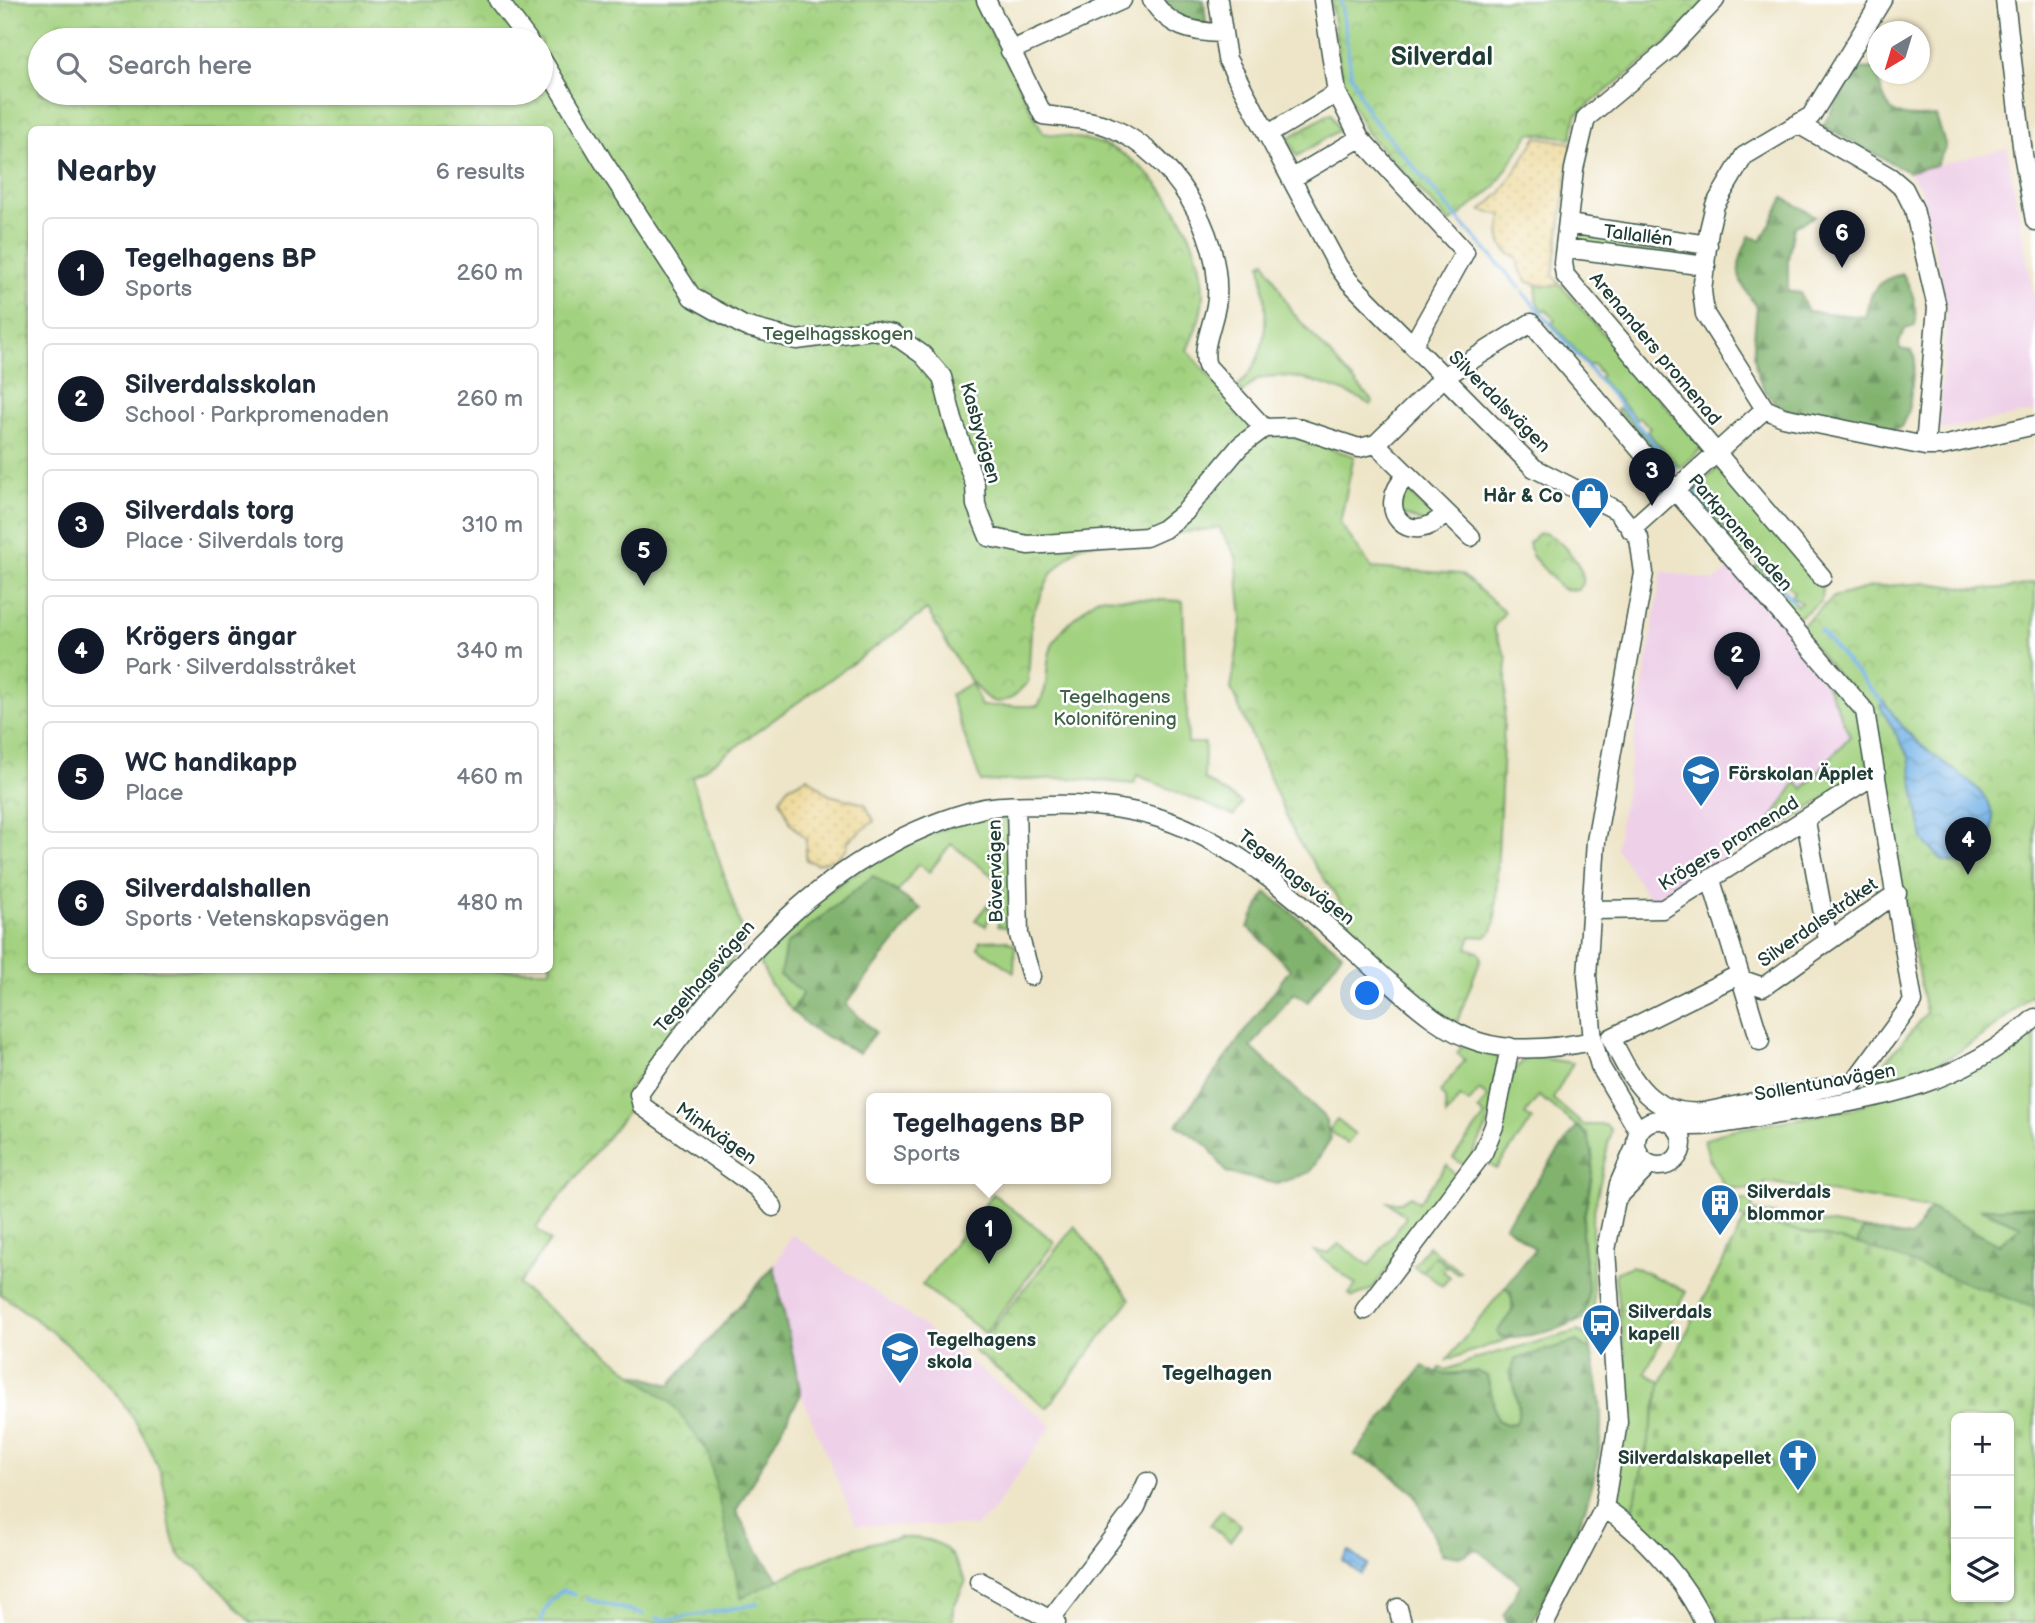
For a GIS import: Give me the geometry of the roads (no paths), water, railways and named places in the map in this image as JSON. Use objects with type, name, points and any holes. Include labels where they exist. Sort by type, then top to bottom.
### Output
[{"type":"street","points":[[498,0],[519,28]]},
{"type":"street","points":[[986,0],[1043,115],[1110,127],[1130,138],[1170,173],[1189,199],[1207,238],[1217,279],[1215,317],[1205,359],[1207,366],[1264,428],[1295,427],[1359,448],[1376,444],[1444,377]]},
{"type":"street","points":[[1010,51],[1122,0]]},
{"type":"street","points":[[1152,0],[1160,13],[1179,27],[1195,32],[1221,33]]},
{"type":"street","name":"Silverdalsvägen","points":[[1218,0],[1227,59],[1349,282],[1534,468],[1616,510],[1639,538],[1644,573],[1596,841],[1587,976],[1596,1049],[1601,1066],[1638,1138]]},
{"type":"street","points":[[1323,0],[1337,93],[1360,138],[1465,252],[1413,345]]},
{"type":"street","name":"Arenanders promenad","points":[[1715,0],[1669,49],[1586,118],[1579,139],[1565,248],[1565,275],[1822,577]]},
{"type":"street","points":[[1882,0],[1811,116],[1745,156],[1715,205],[1702,291],[1705,314],[1765,409],[1783,417],[1925,446],[1941,446],[2035,425]]},
{"type":"street","points":[[2006,0],[2023,154],[2035,221]]},
{"type":"street","name":"Kasbyvägen","points":[[553,78],[603,161],[692,296],[744,326],[797,340],[872,330],[893,334],[923,355],[942,377],[972,475],[976,505],[989,537],[1028,545],[1146,537],[1164,529],[1185,512],[1240,446],[1264,428]]},
{"type":"street","points":[[1267,135],[1337,93]]},
{"type":"street","points":[[1798,124],[1890,177],[1904,189],[1914,209],[1937,307],[1925,446]]},
{"type":"street","points":[[1291,180],[1360,138]]},
{"type":"street","name":"Tallallén","points":[[1568,224],[1708,244]]},
{"type":"street","name":"Tallallén","points":[[1565,248],[1706,266]]},
{"type":"street","name":"Parkpromenaden","points":[[1444,377],[1531,323],[1865,711],[1913,1002],[1854,1082],[1682,1114],[1645,1095],[1611,1038]]},
{"type":"street","points":[[1631,530],[1765,409]]},
{"type":"street","points":[[1376,444],[1471,537]]},
{"type":"street","points":[[1407,475],[1395,488],[1392,499],[1395,515],[1402,523],[1415,529],[1429,527],[1445,514]]},
{"type":"street","name":"Krögers promenad","points":[[1591,910],[1663,909],[1877,774]]},
{"type":"street","name":"Tegelhagsvägen","points":[[639,1094],[685,1028],[752,950],[789,915],[868,855],[909,835],[981,809],[1016,806],[1097,804],[1140,811],[1192,829],[1264,874],[1422,1010],[1458,1035],[1482,1043],[1510,1047],[1596,1049]]},
{"type":"street","name":"Bävervägen","points":[[1016,806],[1019,935],[1031,976]]},
{"type":"street","points":[[1806,821],[1828,942]]},
{"type":"street","points":[[1711,880],[1760,1041]]},
{"type":"street","name":"Silverdalsstråket","points":[[1611,1038],[1734,977],[1763,988],[1896,893]]},
{"type":"street","name":"Sollentunavägen","points":[[1667,1123],[1729,1122],[1884,1097],[1937,1081],[1979,1060],[2035,1018]]},
{"type":"street","points":[[1365,1310],[1483,1153],[1494,1126],[1510,1047]]},
{"type":"street","points":[[1596,1049],[1625,1090],[1681,1136],[1681,1150],[1671,1163],[1650,1165],[1616,1198]]},
{"type":"street","name":"Minkvägen","points":[[639,1094],[642,1106],[763,1192],[773,1207]]},
{"type":"street","points":[[1545,1623],[1604,1508],[1618,1422],[1606,1250],[1619,1184],[1638,1138],[1654,1121],[1667,1123]]},
{"type":"street","name":"Sollentunavägen","points":[[1681,1150],[1729,1122]]},
{"type":"street","points":[[1638,1138],[1642,1159],[1650,1165]]},
{"type":"street","points":[[979,1581],[1053,1621],[1136,1507],[1147,1482]]},
{"type":"street","points":[[1604,1508],[1638,1534],[1694,1602],[1704,1623]]},
{"type":"water","points":[[1884,701],[1918,742],[1983,795],[1990,807],[1993,821],[1991,837],[1983,856],[1964,864],[1943,861],[1923,840],[1909,757],[1880,706]]},
{"type":"water","points":[[1349,1551],[1367,1565],[1360,1574],[1342,1560]]},
{"type":"waterway","points":[[1341,0],[1351,74],[1368,113],[1459,220]]},
{"type":"waterway","points":[[1462,223],[1520,288]]},
{"type":"waterway","points":[[1523,292],[1675,468]]},
{"type":"waterway","points":[[1694,489],[1793,601]]},
{"type":"waterway","points":[[1820,631],[1882,702]]},
{"type":"waterway","points":[[541,1623],[544,1613],[558,1594],[563,1590],[575,1595]]},
{"type":"waterway","points":[[587,1599],[643,1614]]},
{"type":"waterway","points":[[656,1618],[666,1620],[758,1604]]},
{"type":"place","name":"Silverdalshallen","points":[[1842,268]]},
{"type":"place","name":"Silverdals torg","points":[[1652,506]]},
{"type":"place","name":"Hår & Co","points":[[1590,530]]},
{"type":"place","name":"WC handikapp","points":[[644,586]]},
{"type":"place","name":"Silverdalsskolan","points":[[1737,690]]},
{"type":"place","name":"Förskolan Äpplet","points":[[1701,808]]},
{"type":"place","name":"Krögers ängar","points":[[1968,875]]},
{"type":"place","name":"Silverdals blommor","points":[[1720,1237]]},
{"type":"place","name":"Tegelhagens BP","points":[[989,1264]]},
{"type":"place","name":"Silverdals kapell","points":[[1601,1357]]},
{"type":"place","name":"Tegelhagens skola","points":[[900,1385]]},
{"type":"place","name":"Silverdalskapellet","points":[[1798,1492]]},
{"type":"district","name":"Silverdal","points":[[1442,57]]},
{"type":"district","name":"Tegelhagen","points":[[1217,1373]]},
{"type":"park label","name":"Tegelhagsskogen","points":[[838,334]]},
{"type":"park label","name":"Tegelhagens Koloniförening","points":[[1115,708]]}]
